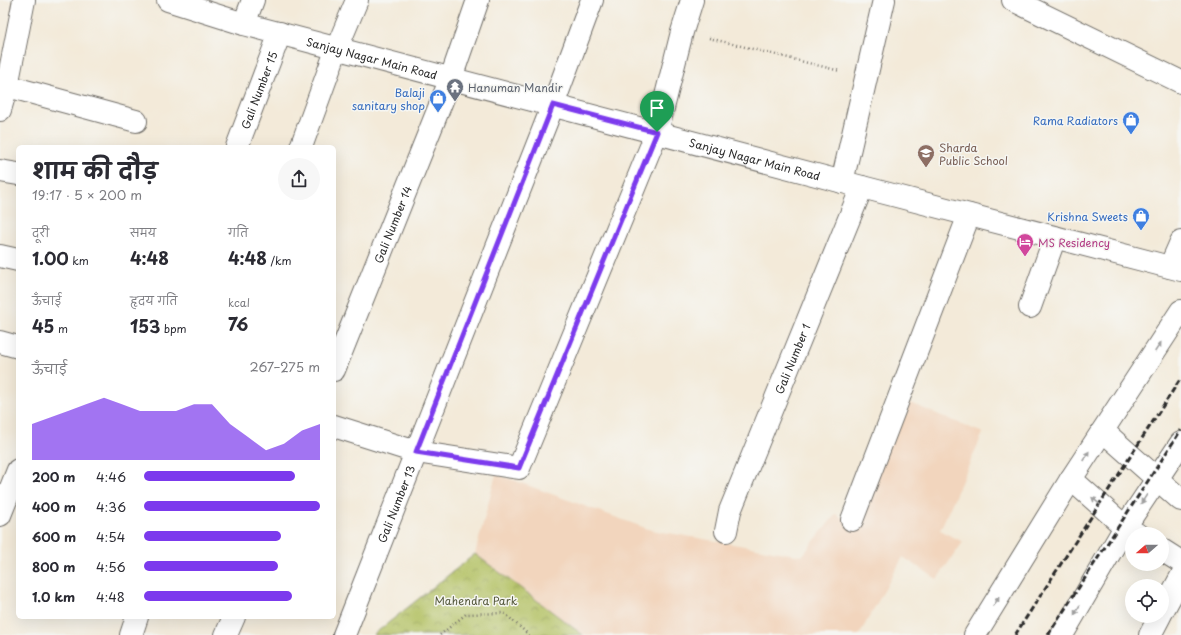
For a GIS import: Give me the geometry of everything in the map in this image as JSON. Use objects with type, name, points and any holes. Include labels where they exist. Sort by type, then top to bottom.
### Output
[{"type":"street","points":[[0,110],[3,85],[24,0]]},
{"type":"street","name":"Sanjay Nagar Main Road","points":[[168,0],[244,24],[1176,269]]},
{"type":"street","points":[[244,24],[253,0]]},
{"type":"street","points":[[302,145],[337,48],[357,0]]},
{"type":"street","name":"Gali Number 14","points":[[336,365],[451,78],[478,0]]},
{"type":"street","name":"Gali Number 13","points":[[344,635],[553,105],[592,0]]},
{"type":"street","points":[[336,427],[416,452],[519,468],[657,132],[682,32],[692,0]]},
{"type":"street","name":"Gali Number 1","points":[[726,531],[730,511],[852,184],[866,77],[884,0]]},
{"type":"street","points":[[1012,0],[1181,82]]},
{"type":"street","name":"Gali Number 15","points":[[238,145],[280,33]]},
{"type":"street","points":[[3,85],[136,121]]},
{"type":"street","points":[[0,170],[16,174]]},
{"type":"street","points":[[852,520],[969,214]]},
{"type":"street","points":[[1030,307],[1055,236]]},
{"type":"street","points":[[1176,269],[1181,242]]},
{"type":"street","points":[[0,256],[16,260]]},
{"type":"street","points":[[975,635],[1071,480],[1181,311]]},
{"type":"street","points":[[0,342],[16,346]]},
{"type":"street","points":[[1103,431],[1181,500]]},
{"type":"street","points":[[1132,527],[1157,478],[1181,443]]},
{"type":"street","points":[[0,515],[16,475]]},
{"type":"street","points":[[1071,480],[1127,527]]},
{"type":"street","points":[[1062,635],[1125,539]]},
{"type":"street","points":[[1169,554],[1181,562]]},
{"type":"street","points":[[1169,599],[1181,577]]},
{"type":"street","points":[[132,635],[137,619]]},
{"type":"street","points":[[226,635],[233,619]]},
{"type":"street","points":[[1150,635],[1156,623]]},
{"type":"path","points":[[682,32],[866,77]]},
{"type":"path","points":[[440,635],[466,614],[504,613],[529,635]]},
{"type":"shaded area","points":[[903,400],[983,433],[940,530],[963,542],[937,579],[903,557],[859,635],[583,635],[475,554],[496,474],[651,530],[802,556],[836,514],[857,527]]},
{"type":"green space","name":"Mahendra Park","points":[[475,554],[583,635],[373,635]]},
{"type":"railway","points":[[1015,635],[1181,378]]},
{"type":"railway","points":[[1048,635],[1181,430]]},
{"type":"place","name":"Hanuman Mandir","points":[[455,102]]},
{"type":"place","name":"Balaji sanitary shop","points":[[438,113]]},
{"type":"place","name":"Rama Radiators","points":[[1131,135]]},
{"type":"place","name":"Sharda Public School","points":[[926,168]]},
{"type":"place","name":"Krishna Sweets","points":[[1141,231]]},
{"type":"place","name":"MS Residency","points":[[1025,257]]},
{"type":"route","points":[[553,105],[657,132],[519,468],[416,452],[553,105]]}]
